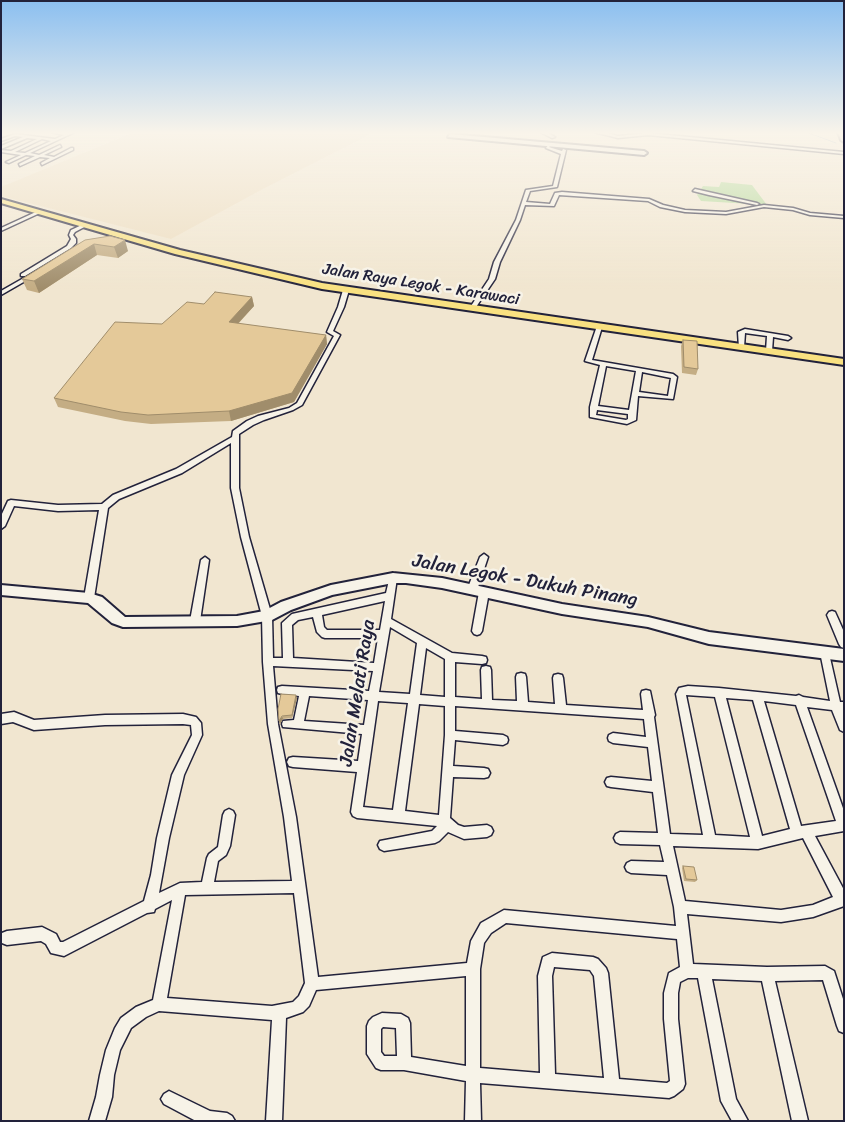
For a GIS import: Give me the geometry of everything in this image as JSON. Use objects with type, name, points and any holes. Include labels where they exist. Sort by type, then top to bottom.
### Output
[{"type":"main road","name":"Jalan Raya Legok - Karawaci","points":[[1,201],[242,268],[346,290],[844,362]]},
{"type":"street","points":[[472,309],[492,279],[497,262],[510,240],[530,189],[550,188],[555,184]]},
{"type":"street","points":[[695,190],[764,206],[796,209],[810,214],[844,217]]},
{"type":"street","points":[[523,203],[552,205],[557,194],[562,193],[649,200],[662,206],[685,211],[726,213],[764,206]]},
{"type":"street","points":[[1,230],[40,212]]},
{"type":"street","points":[[76,244],[71,235],[73,231],[86,225]]},
{"type":"street","points":[[113,240],[124,236]]},
{"type":"street","points":[[1,293],[4,288],[76,244]]},
{"type":"street","points":[[4,288],[62,257],[76,244]]},
{"type":"street","points":[[55,256],[62,257]]},
{"type":"street","points":[[97,1121],[104,1097],[113,1050],[120,1033],[131,1020],[159,1004],[182,1008],[279,1012],[298,1007],[304,1001],[312,984],[290,817],[273,724],[268,662],[267,616],[245,538],[236,488],[235,438],[236,433],[250,423],[300,404],[337,335],[330,332],[346,290]]},
{"type":"street","points":[[599,327],[587,360],[671,375],[674,378],[670,398],[668,399],[635,394]]},
{"type":"street","points":[[740,347],[742,331],[788,338]]},
{"type":"street","points":[[769,351],[770,335]]},
{"type":"street","points":[[603,364],[593,407],[593,416],[627,422],[632,420],[639,370]]},
{"type":"street","points":[[1,502],[58,508],[104,507],[116,497],[179,471],[235,438]]},
{"type":"street","points":[[1,526],[11,503]]},
{"type":"street","points":[[1,590],[89,598],[104,507]]},
{"type":"street","points":[[477,631],[478,591],[484,557]]},
{"type":"street","points":[[195,622],[205,560]]},
{"type":"street","name":"Jalan Legok - Dukuh Pinang","points":[[89,598],[97,601],[113,616],[123,622],[236,621],[267,616],[286,606],[317,594],[393,578],[422,580],[562,609],[648,622],[709,638],[844,655]]},
{"type":"street","name":"Jalan Melati Raya","points":[[393,578],[356,812],[398,816]]},
{"type":"street","points":[[288,662],[288,622],[295,617],[390,596]]},
{"type":"street","points":[[317,612],[320,629],[326,634],[384,634]]},
{"type":"street","points":[[832,616],[844,644]]},
{"type":"street","points":[[387,621],[450,657],[484,665],[487,704]]},
{"type":"street","points":[[422,641],[398,816],[444,820],[454,829],[464,833],[487,831]]},
{"type":"street","points":[[825,652],[844,727]]},
{"type":"street","points":[[384,845],[435,837],[442,831],[450,735],[450,657]]},
{"type":"street","points":[[268,662],[380,667]]},
{"type":"street","points":[[521,677],[523,706]]},
{"type":"street","points":[[558,678],[561,709]]},
{"type":"street","points":[[282,690],[650,716]]},
{"type":"street","points":[[710,842],[681,694],[688,690],[719,692],[840,706]]},
{"type":"street","points":[[305,691],[292,725],[368,730]]},
{"type":"street","points":[[719,692],[758,842]]},
{"type":"street","points":[[646,694],[664,839],[680,907],[687,971]]},
{"type":"street","points":[[680,907],[781,916],[813,911],[843,899],[802,832],[757,696]]},
{"type":"street","points":[[620,838],[758,842],[844,825],[799,700]]},
{"type":"street","points":[[1,719],[14,717],[34,725],[104,720],[183,719],[192,720],[196,723],[197,735],[178,775],[162,838],[157,875],[148,907]]},
{"type":"street","points":[[450,735],[503,740]]},
{"type":"street","points":[[613,738],[653,743]]},
{"type":"street","points":[[293,762],[363,767]]},
{"type":"street","points":[[448,771],[484,773]]},
{"type":"street","points":[[610,782],[657,786]]},
{"type":"street","points":[[206,888],[213,858],[222,851],[224,846],[229,815]]},
{"type":"street","points":[[631,867],[670,869]]},
{"type":"street","points":[[8,938],[42,934],[51,939],[56,948],[64,950],[180,889],[299,887]]},
{"type":"street","points":[[159,1004],[180,889]]},
{"type":"street","points":[[473,1121],[473,969],[478,941],[486,928],[504,916],[682,933]]},
{"type":"street","points":[[548,1082],[546,967],[548,962],[552,960],[593,964],[601,973],[612,1087]]},
{"type":"street","points":[[312,984],[473,969]]},
{"type":"street","points":[[404,1063],[474,1076],[670,1091],[678,1084],[671,1019],[671,993],[674,978],[687,971],[767,974],[825,973],[829,976],[844,1026]]},
{"type":"street","points":[[704,972],[729,1101],[740,1121]]},
{"type":"street","points":[[767,974],[800,1121]]},
{"type":"street","points":[[274,1121],[279,1012]]},
{"type":"street","points":[[169,1099],[209,1119],[227,1121]]},
{"type":"shaded area","points":[[7,184],[272,184],[171,239],[1,196],[1,187]]},
{"type":"green space","points":[[720,184],[752,185],[767,205],[701,201],[697,195],[703,186],[719,187]]},
{"type":"building","points":[[110,236],[125,240],[114,247],[94,244],[34,281],[22,279],[85,240]]},
{"type":"building","points":[[215,292],[252,297],[229,322],[326,335],[292,393],[229,411],[148,415],[121,412],[54,398],[115,322],[162,324],[187,302],[204,304]]},
{"type":"building","points":[[683,340],[697,341],[698,369],[684,367]]},
{"type":"building","points":[[281,694],[296,695],[292,715],[282,716],[279,721],[278,709]]},
{"type":"building","points":[[683,866],[694,867],[697,880],[686,879]]}]
